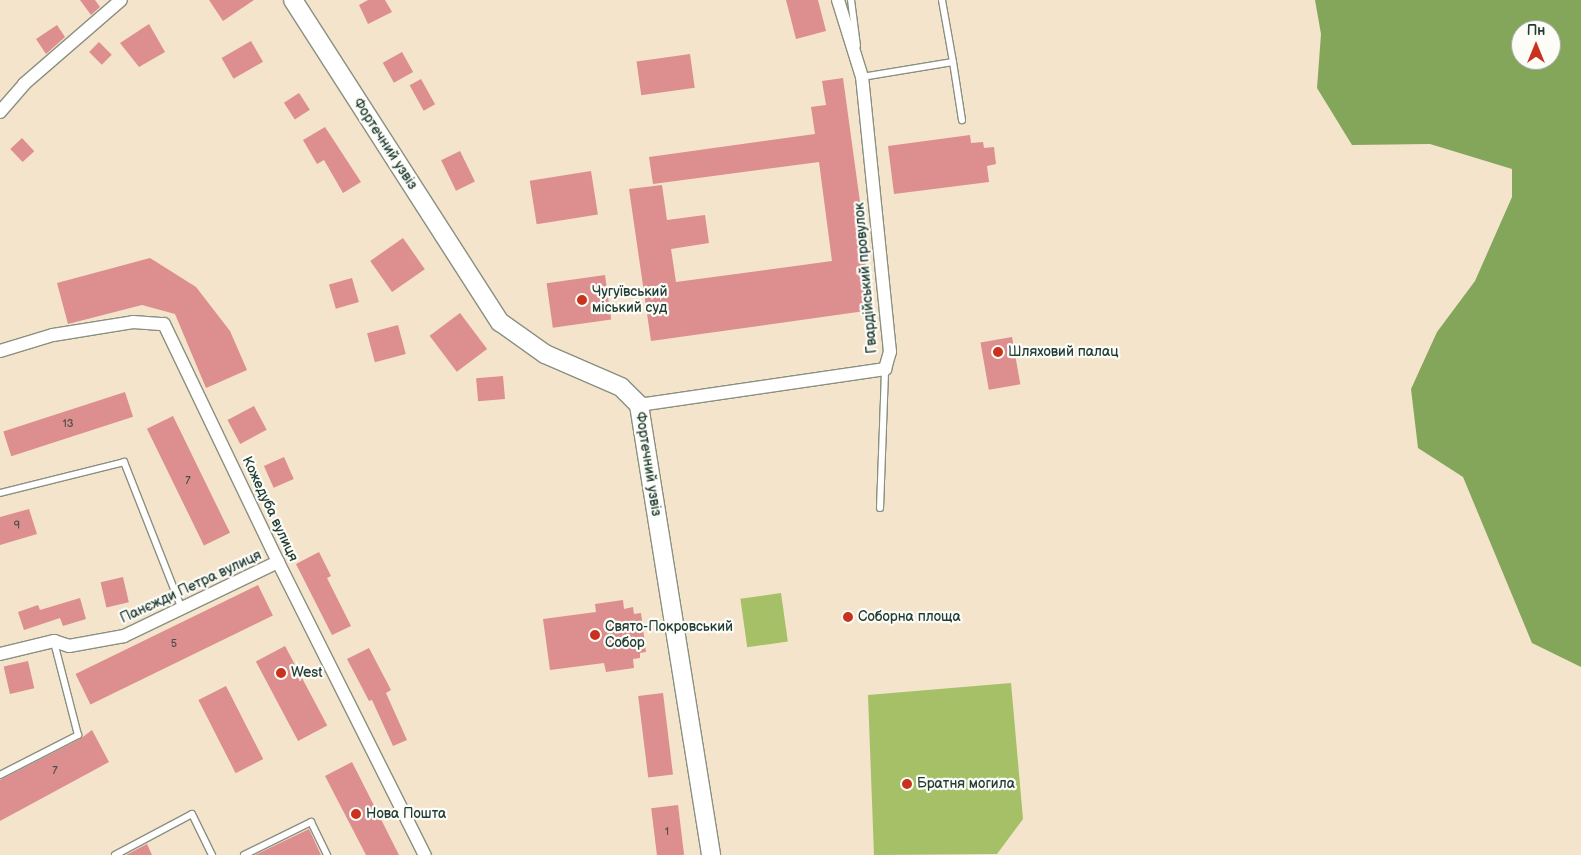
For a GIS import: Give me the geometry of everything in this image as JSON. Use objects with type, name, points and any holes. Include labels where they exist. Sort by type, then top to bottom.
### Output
[{"type":"street","points":[[0,112],[24,84],[121,0]]},
{"type":"street","name":"Фортечний узвіз","points":[[293,0],[500,322],[545,354],[621,387],[638,405],[711,855]]},
{"type":"street","name":"Гвардійський провулок","points":[[638,405],[885,368],[890,352],[861,73],[838,0]]},
{"type":"street","name":"Кожедуба вулиця","points":[[0,351],[53,334],[133,322],[164,324],[278,562],[425,855]]},
{"type":"street","name":"Панєжди Петра вулиця","points":[[0,654],[54,641],[69,646],[124,636],[278,562]]},
{"type":"lane","points":[[851,0],[861,73],[953,62]]},
{"type":"lane","points":[[942,0],[962,120]]},
{"type":"lane","points":[[880,508],[885,368]]},
{"type":"lane","points":[[0,493],[124,462],[182,609]]},
{"type":"lane","points":[[0,775],[78,735],[54,641]]},
{"type":"lane","points":[[115,855],[192,814],[212,855]]},
{"type":"lane","points":[[244,855],[311,822],[327,855]]},
{"type":"green space","points":[[1315,0],[1581,0],[1581,667],[1532,643],[1463,477],[1418,448],[1411,389],[1437,332],[1475,281],[1512,197],[1512,169],[1430,144],[1352,145],[1317,88],[1321,34]]},
{"type":"green space","points":[[781,593],[788,642],[747,647],[740,599]]},
{"type":"green space","points":[[1011,683],[1023,819],[997,854],[874,855],[868,695]]},
{"type":"building","points":[[80,0],[95,0],[100,7],[91,15]]},
{"type":"building","points":[[209,0],[254,0],[223,21]]},
{"type":"building","points":[[368,0],[385,0],[392,12],[368,24],[359,5]]},
{"type":"building","points":[[786,0],[818,0],[826,31],[796,39]]},
{"type":"building","points":[[149,24],[165,52],[139,67],[120,43]]},
{"type":"building","points":[[57,25],[65,37],[46,54],[36,39]]},
{"type":"building","points":[[251,41],[263,62],[234,79],[222,58]]},
{"type":"building","points":[[99,42],[112,55],[102,65],[89,52]]},
{"type":"building","points":[[402,52],[413,72],[394,83],[383,63]]},
{"type":"building","points":[[690,54],[695,88],[641,95],[637,62]]},
{"type":"building","points":[[843,78],[867,253],[864,254],[872,310],[651,341],[629,189],[662,185],[667,220],[705,215],[709,243],[671,249],[676,282],[832,261],[819,162],[653,184],[649,157],[815,134],[811,107],[826,105],[822,81]]},
{"type":"building","points":[[421,79],[435,104],[424,111],[410,85]]},
{"type":"building","points":[[299,93],[310,110],[295,120],[284,103]]},
{"type":"building","points":[[325,127],[361,182],[343,193],[324,160],[317,164],[303,140]]},
{"type":"building","points":[[970,135],[971,143],[983,142],[984,148],[994,147],[996,164],[987,166],[989,182],[894,194],[888,146]]},
{"type":"building","points":[[22,138],[34,151],[23,162],[10,149]]},
{"type":"building","points":[[460,151],[475,182],[456,191],[441,160]]},
{"type":"building","points":[[591,171],[598,214],[537,224],[530,181]]},
{"type":"building","points":[[403,238],[425,269],[392,292],[370,261]]},
{"type":"building","points":[[150,258],[196,287],[230,331],[247,370],[206,388],[175,314],[142,305],[68,324],[57,283]]},
{"type":"building","points":[[605,275],[611,320],[553,328],[547,283]]},
{"type":"building","points":[[352,278],[359,302],[336,309],[329,285]]},
{"type":"building","points":[[460,313],[487,349],[457,372],[430,336]]},
{"type":"building","points":[[398,325],[406,354],[375,362],[367,333]]},
{"type":"building","name":"Шляховий палац","points":[[1012,337],[1020,384],[989,390],[980,343]]},
{"type":"building","points":[[503,376],[505,399],[478,401],[476,378]]},
{"type":"building","points":[[125,392],[133,417],[11,456],[3,432]]},
{"type":"building","points":[[254,406],[267,430],[240,444],[228,420]]},
{"type":"building","points":[[173,416],[230,533],[204,546],[147,429]]},
{"type":"building","points":[[284,457],[294,479],[274,488],[264,466]]},
{"type":"building","points":[[29,509],[37,534],[0,545],[0,517]]},
{"type":"building","points":[[319,552],[331,576],[327,578],[351,626],[332,635],[296,564]]},
{"type":"building","points":[[123,577],[129,602],[106,608],[101,582]]},
{"type":"building","points":[[258,585],[273,616],[90,705],[76,674]]},
{"type":"building","points":[[80,598],[86,619],[63,626],[60,618],[24,630],[18,612],[38,605],[40,610]]},
{"type":"building","name":"Свято-Покровський Собор","points":[[623,600],[624,609],[633,607],[634,614],[641,613],[646,652],[640,653],[640,658],[633,659],[634,668],[606,672],[604,663],[550,670],[543,619],[596,612],[595,604]]},
{"type":"building","points":[[285,646],[327,725],[298,741],[256,661]]},
{"type":"building","points":[[369,648],[391,690],[386,693],[407,740],[393,746],[372,700],[369,701],[347,659]]},
{"type":"building","points":[[28,661],[34,688],[10,694],[4,667]]},
{"type":"building","points":[[226,686],[263,759],[236,773],[198,700]]},
{"type":"building","points":[[663,693],[673,774],[648,777],[638,696]]},
{"type":"building","points":[[92,730],[109,762],[0,821],[0,780],[80,739]]},
{"type":"building","points":[[352,762],[399,855],[366,855],[325,776]]},
{"type":"building","points":[[678,805],[684,855],[657,855],[651,808]]},
{"type":"building","points":[[309,829],[321,855],[255,855]]},
{"type":"building","points":[[147,844],[152,855],[126,855]]},
{"type":"place","name":"Чугуївський міський суд","points":[[582,300]]},
{"type":"place","name":"Шляховий палац","points":[[998,352]]},
{"type":"place","name":"Соборна площа","points":[[848,617]]},
{"type":"place","name":"Свято-Покровський Собор","points":[[595,635]]},
{"type":"place","name":"West","points":[[281,673]]},
{"type":"place","name":"Братня могила","points":[[907,784]]},
{"type":"place","name":"Нова Пошта","points":[[356,814]]}]
